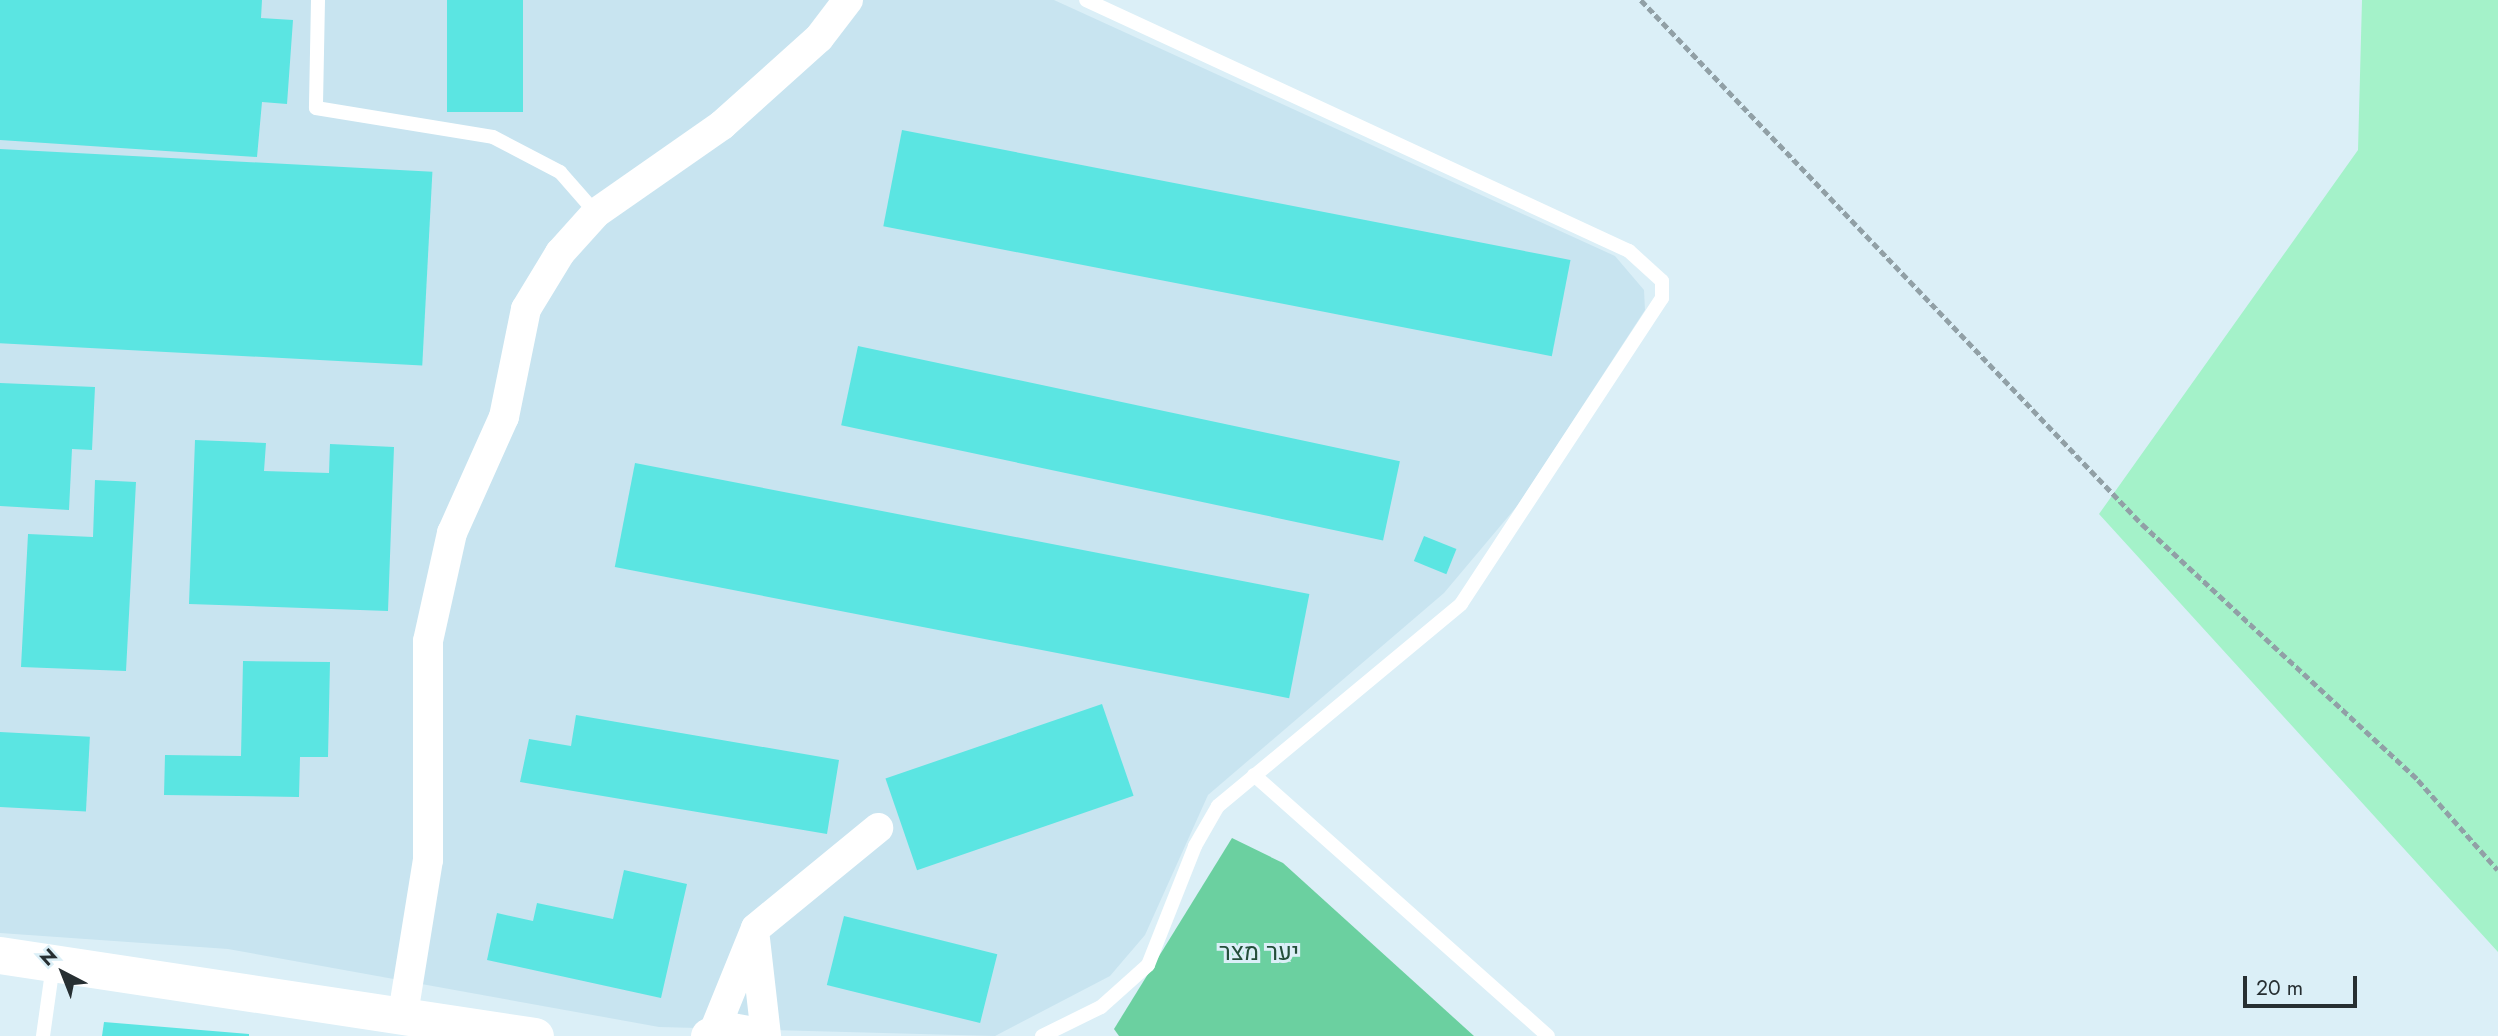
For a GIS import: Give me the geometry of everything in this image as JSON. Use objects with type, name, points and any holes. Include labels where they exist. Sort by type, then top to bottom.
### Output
[{"type":"street","points":[[403,1014],[428,860],[428,641],[449,546],[504,417],[526,309],[559,253],[596,213],[722,125],[819,37],[848,0]]},
{"type":"street","points":[[758,1036],[711,1035],[756,929],[878,828]]},
{"type":"street","points":[[756,929],[752,958],[766,1036]]},
{"type":"street","points":[[0,955],[53,960],[535,1036]]},
{"type":"lane","points":[[318,0],[316,108],[493,137],[560,172],[596,213]]},
{"type":"lane","points":[[1042,1036],[1101,1007],[1147,965],[1195,846],[1218,806],[1461,604],[1654,317],[1662,281],[1629,251],[1086,0]]},
{"type":"lane","points":[[1254,775],[1548,1036]]},
{"type":"lane","points":[[43,1036],[53,960]]},
{"type":"path","points":[[1641,0],[2142,524],[2418,780],[2498,870]]},
{"type":"shaded area","points":[[0,0],[1054,0],[1615,256],[1644,290],[1645,310],[1518,505],[1444,593],[1208,795],[1145,935],[1110,976],[995,1036],[659,1027],[228,949],[0,933]]},
{"type":"green space","points":[[2362,0],[2498,0],[2498,952],[2099,514],[2358,150]]},
{"type":"green space","name":"יער מצר","points":[[1232,838],[1283,863],[1474,1036],[1119,1036],[1114,1029]]},
{"type":"building","points":[[0,0],[262,0],[261,18],[293,20],[287,104],[262,102],[257,157],[0,140]]},
{"type":"building","points":[[447,0],[523,0],[523,112],[447,112]]},
{"type":"building","points":[[902,130],[1570,260],[1552,356],[883,226]]},
{"type":"building","points":[[0,149],[432,172],[422,365],[0,343]]},
{"type":"building","points":[[858,346],[1400,461],[1383,540],[841,425]]},
{"type":"building","points":[[0,383],[95,387],[92,450],[72,449],[69,510],[0,506]]},
{"type":"building","points":[[195,440],[266,443],[264,471],[329,473],[330,444],[394,447],[388,611],[189,604]]},
{"type":"building","points":[[635,463],[1309,594],[1289,698],[615,567]]},
{"type":"building","points":[[95,480],[136,482],[126,671],[21,667],[28,534],[93,537]]},
{"type":"building","points":[[1424,536],[1456,549],[1446,574],[1414,561]]},
{"type":"building","points":[[243,661],[330,662],[328,757],[300,757],[299,797],[164,795],[165,755],[241,756]]},
{"type":"building","points":[[1102,704],[1134,796],[917,870],[885,779]]},
{"type":"building","points":[[576,715],[839,760],[827,834],[520,782],[529,739],[571,746]]},
{"type":"building","points":[[0,732],[90,737],[86,812],[0,807]]},
{"type":"building","points":[[624,870],[687,884],[661,998],[487,960],[497,913],[533,921],[537,903],[613,919]]},
{"type":"building","points":[[844,916],[997,954],[980,1023],[827,985]]},
{"type":"building","points":[[104,1022],[249,1034],[249,1036],[102,1036]]}]
